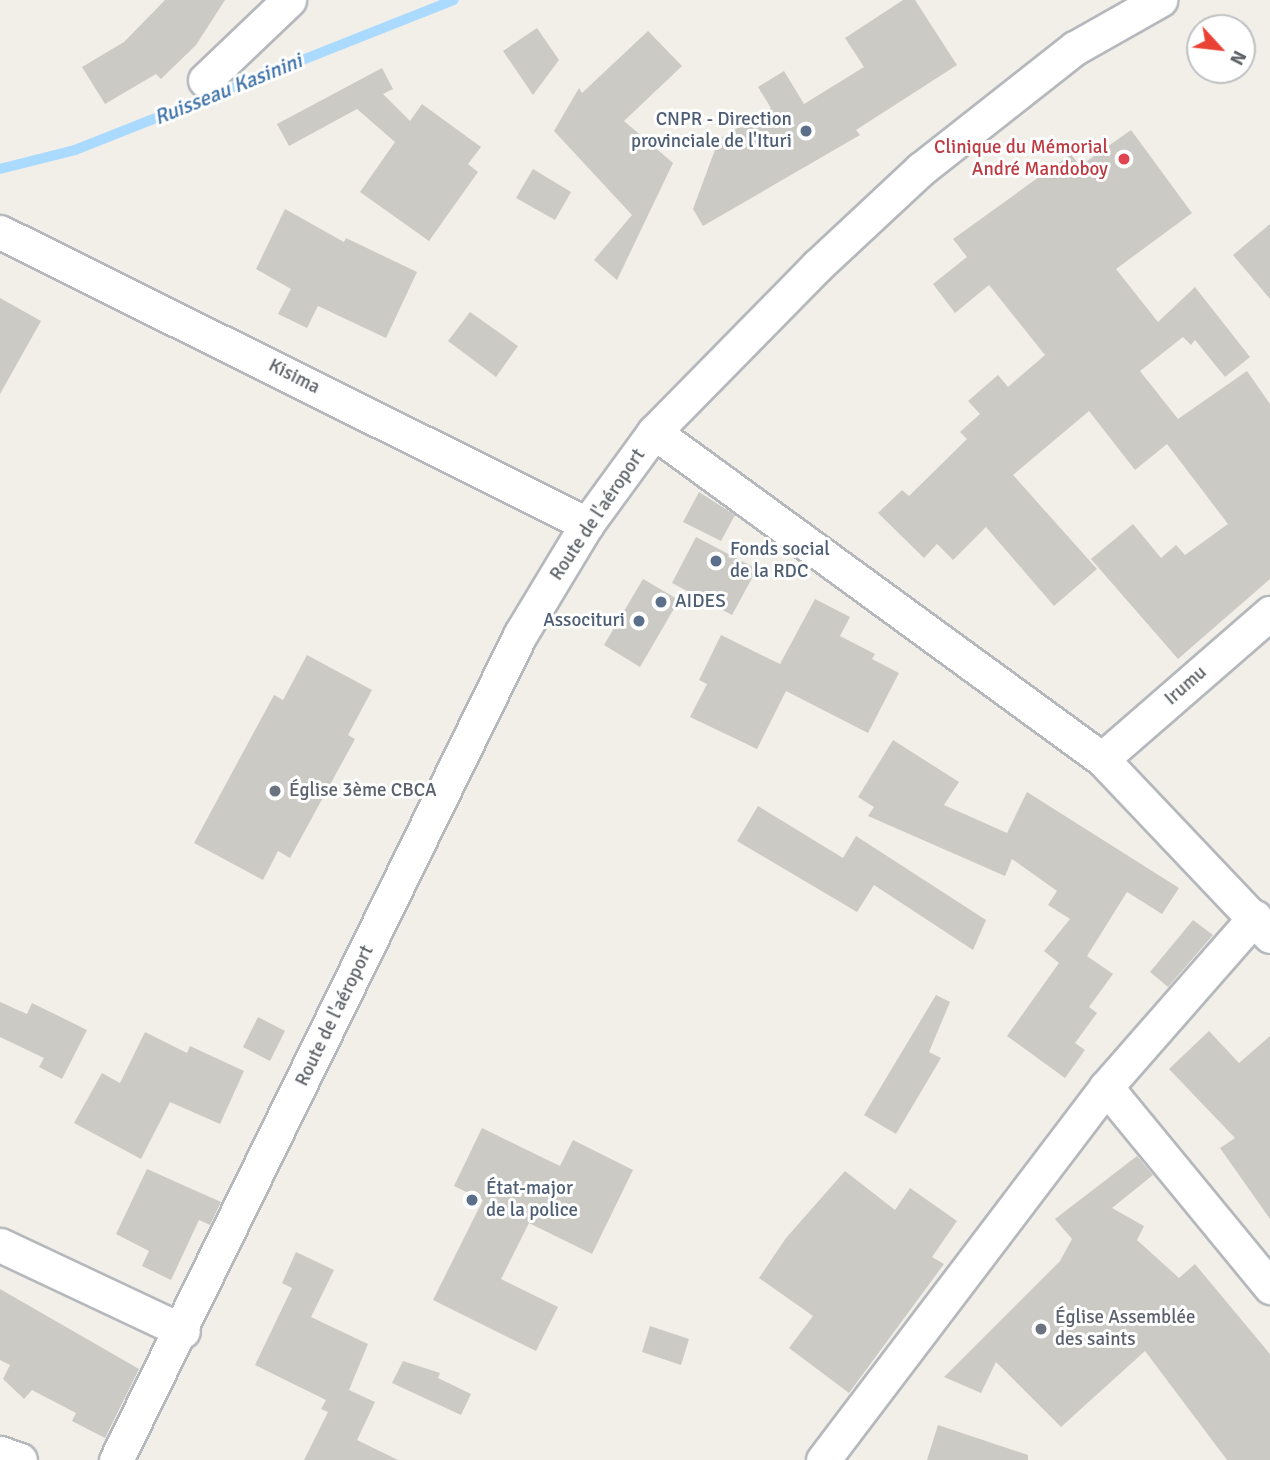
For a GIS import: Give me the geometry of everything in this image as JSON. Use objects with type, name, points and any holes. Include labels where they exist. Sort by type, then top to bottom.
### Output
[{"type":"street","points":[[205,80],[289,0]]},
{"type":"street","name":"Route de l'aéroport","points":[[117,1460],[183,1331],[520,635],[587,524],[654,432],[817,266],[921,169],[1075,48],[1160,0]]},
{"type":"street","name":"Kisima","points":[[0,232],[587,524]]},
{"type":"street","points":[[654,432],[1102,759],[1262,927],[1106,1087],[829,1458]]},
{"type":"street","name":"Irumu","points":[[1102,759],[1270,613]]},
{"type":"street","points":[[1106,1087],[1270,1287]]},
{"type":"street","points":[[0,1245],[183,1331]]},
{"type":"street","points":[[0,1453],[20,1460]]},
{"type":"building","points":[[165,0],[225,0],[196,45],[161,79],[156,74],[105,104],[82,67],[124,42]]},
{"type":"building","points":[[903,0],[915,0],[957,65],[856,130],[860,135],[703,226],[693,209],[719,139],[771,108],[758,87],[784,71],[804,104],[864,67],[845,38]]},
{"type":"building","points":[[537,28],[559,60],[533,95],[503,51]]},
{"type":"building","points":[[648,31],[682,66],[624,121],[673,163],[617,280],[594,260],[632,215],[554,131],[579,88],[582,93]]},
{"type":"building","points":[[382,68],[393,89],[383,94],[410,121],[422,104],[481,147],[468,164],[478,172],[429,241],[360,192],[395,142],[357,109],[289,146],[277,124]]},
{"type":"building","points":[[1131,130],[1192,213],[1116,269],[1158,322],[1195,287],[1250,357],[1225,377],[1195,340],[1191,345],[1183,337],[1140,371],[1178,419],[1247,371],[1270,404],[1270,579],[1178,659],[1091,559],[1133,524],[1161,558],[1176,545],[1185,555],[1228,524],[1167,444],[1135,470],[1089,411],[1013,475],[1097,569],[1054,606],[986,527],[953,560],[937,544],[924,558],[878,513],[902,490],[909,496],[967,439],[960,432],[980,414],[968,401],[998,375],[1008,387],[1045,355],[989,285],[955,313],[933,284],[967,257],[953,239],[1071,154],[1080,166]]},
{"type":"building","points":[[533,169],[571,192],[555,220],[516,198]]},
{"type":"building","points":[[285,209],[344,242],[346,238],[417,272],[386,338],[318,306],[307,328],[278,314],[291,289],[256,269]]},
{"type":"building","points":[[1270,224],[1270,299],[1233,255]]},
{"type":"building","points":[[0,298],[41,321],[0,394]]},
{"type":"building","points":[[470,312],[518,346],[496,377],[448,341]]},
{"type":"building","points":[[699,492],[735,515],[721,541],[683,522]]},
{"type":"building","points":[[696,537],[757,569],[732,615],[672,583]]},
{"type":"building","points":[[643,579],[679,600],[640,667],[604,645]]},
{"type":"building","points":[[815,599],[850,617],[840,636],[875,654],[872,659],[899,673],[868,733],[786,691],[757,749],[690,717],[707,684],[699,680],[721,635],[780,664]]},
{"type":"building","name":"Église 3ème CBCA","points":[[307,655],[372,690],[348,735],[355,739],[290,858],[278,851],[263,880],[194,843],[274,695],[283,700]]},
{"type":"building","points":[[893,740],[959,782],[944,805],[1007,833],[1027,792],[1179,888],[1162,914],[1127,892],[1087,956],[1113,974],[1089,1007],[1097,1013],[1075,1043],[1085,1050],[1065,1078],[1007,1036],[1059,963],[1044,951],[1070,919],[1048,905],[1057,891],[1012,859],[1005,876],[868,816],[874,807],[858,797]]},
{"type":"building","points":[[758,806],[843,858],[856,836],[986,920],[973,950],[874,885],[857,912],[737,841]]},
{"type":"building","points":[[1193,920],[1213,935],[1168,987],[1150,972]]},
{"type":"building","points":[[936,995],[950,1002],[929,1052],[941,1058],[896,1134],[864,1115]]},
{"type":"building","points":[[0,1002],[27,1014],[32,1003],[87,1030],[62,1079],[39,1067],[44,1058],[0,1037]]},
{"type":"building","points":[[258,1017],[285,1031],[270,1061],[243,1047]]},
{"type":"building","points":[[1209,1031],[1239,1063],[1270,1036],[1270,1219],[1220,1148],[1235,1138],[1169,1069]]},
{"type":"building","points":[[145,1032],[187,1053],[190,1046],[244,1071],[220,1124],[170,1102],[141,1159],[74,1123],[102,1073],[120,1083]]},
{"type":"building","points":[[482,1128],[560,1166],[573,1140],[633,1170],[592,1254],[529,1223],[501,1279],[558,1307],[536,1351],[433,1300],[483,1200],[454,1186]]},
{"type":"building","points":[[1137,1156],[1153,1175],[1112,1208],[1144,1226],[1137,1240],[1179,1278],[1195,1264],[1270,1354],[1270,1460],[1227,1460],[1145,1351],[1061,1427],[996,1362],[981,1393],[944,1377],[1060,1261],[1072,1239],[1055,1219]]},
{"type":"building","points":[[147,1169],[221,1202],[210,1225],[199,1220],[171,1280],[142,1266],[149,1251],[116,1234]]},
{"type":"building","points":[[845,1171],[895,1210],[910,1188],[957,1221],[932,1257],[944,1264],[849,1393],[789,1348],[813,1316],[759,1278],[786,1238]]},
{"type":"building","points":[[296,1252],[334,1270],[311,1317],[368,1344],[349,1390],[375,1402],[357,1440],[398,1460],[304,1460],[328,1412],[321,1409],[326,1400],[255,1365],[292,1288],[282,1283]]},
{"type":"building","points":[[0,1289],[139,1369],[105,1438],[72,1421],[76,1413],[32,1390],[24,1399],[3,1379],[10,1365],[0,1360]]},
{"type":"building","points":[[650,1326],[689,1339],[681,1365],[642,1352]]},
{"type":"building","points":[[403,1361],[440,1373],[438,1378],[471,1394],[461,1415],[392,1383]]},
{"type":"building","points":[[938,1425],[1028,1455],[1028,1460],[927,1460]]},
{"type":"waterway","name":"Ruisseau Kasinini","points":[[0,169],[75,150],[453,0]]},
{"type":"place","name":"CNPR - Direction provinciale de l'Ituri","points":[[806,131]]},
{"type":"place","name":"Clinique du Mémorial André Mandoboy","points":[[1124,159]]},
{"type":"place","name":"Fonds social de la RDC","points":[[716,561]]},
{"type":"place","name":"AIDES","points":[[661,602]]},
{"type":"place","name":"Associturi","points":[[639,621]]},
{"type":"place","name":"Église 3ème CBCA","points":[[275,791]]},
{"type":"place","name":"État-major de la police","points":[[472,1200]]},
{"type":"place","name":"Église Assemblée des saints","points":[[1041,1329]]}]
